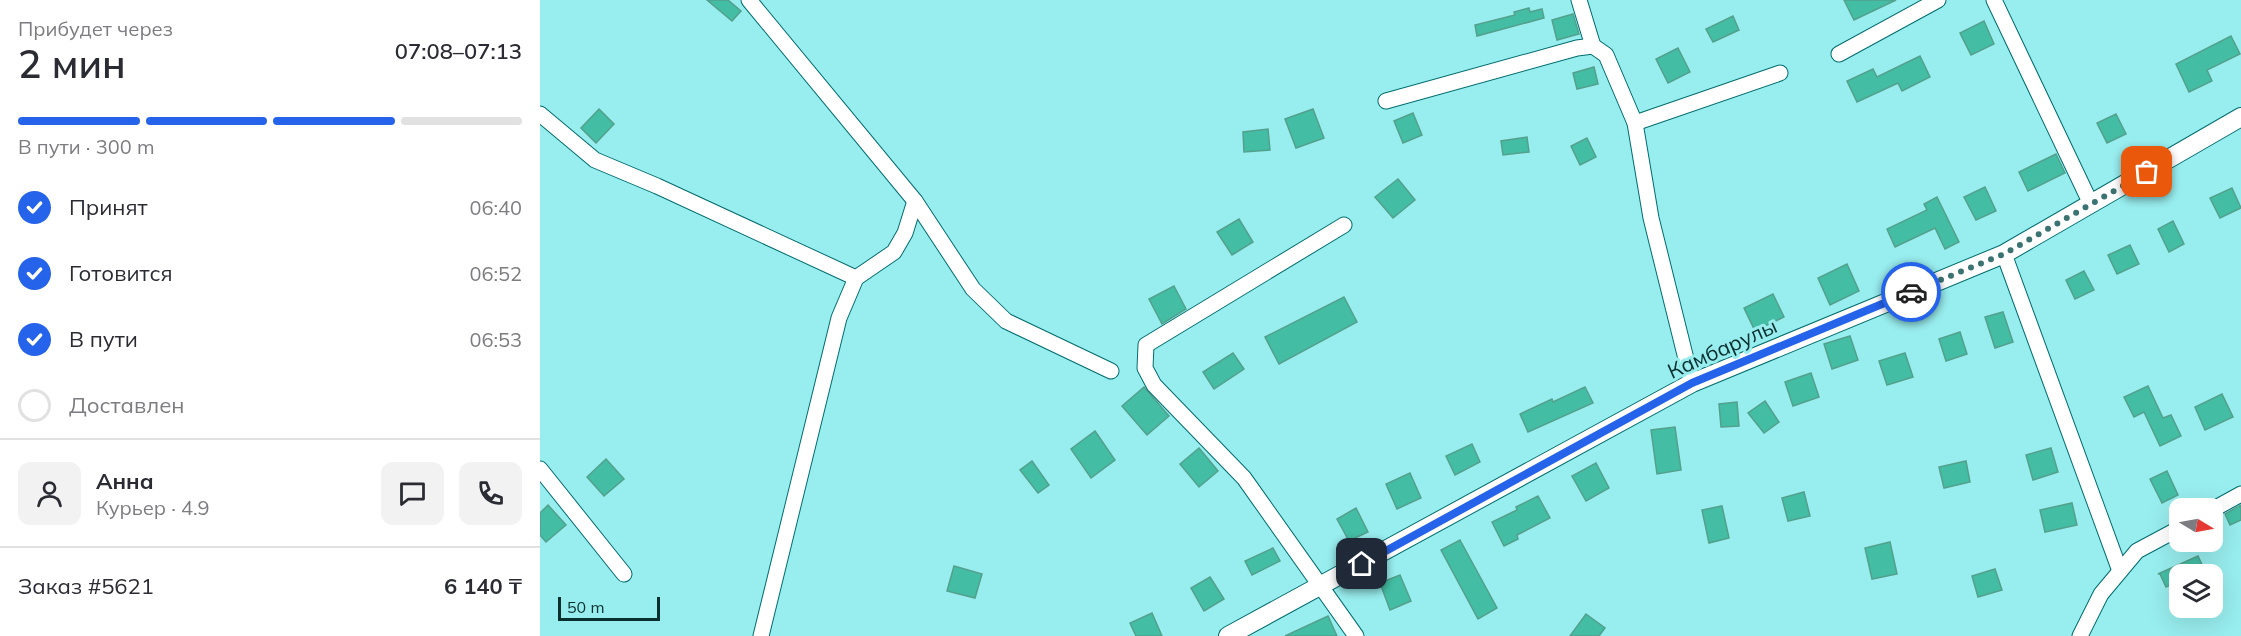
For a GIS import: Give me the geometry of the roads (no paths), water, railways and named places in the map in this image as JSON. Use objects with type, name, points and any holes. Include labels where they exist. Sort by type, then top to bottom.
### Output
[{"type":"street","points":[[749,0],[915,201],[973,289],[1006,321],[1111,371]]},
{"type":"street","points":[[1579,0],[1593,46],[1606,55],[1635,123],[1652,218],[1692,383]]},
{"type":"street","points":[[1839,54],[1938,0]]},
{"type":"street","points":[[1994,0],[2091,204]]},
{"type":"street","points":[[1386,101],[1577,48],[1593,46]]},
{"type":"street","points":[[1635,123],[1780,73]]},
{"type":"street","points":[[540,114],[595,160],[657,186],[856,278]]},
{"type":"street","name":"Камбарулы","points":[[1228,636],[1692,383],[2004,254],[2241,117]]},
{"type":"street","points":[[761,636],[839,318],[856,278],[894,252],[905,233],[915,201]]},
{"type":"street","points":[[1344,225],[1146,345],[1145,369],[1154,385],[1244,478],[1356,636]]},
{"type":"street","points":[[2004,254],[2120,571]]},
{"type":"street","points":[[540,469],[624,574]]},
{"type":"street","points":[[2223,504],[2241,495]]},
{"type":"street","points":[[2080,636],[2101,594],[2137,551],[2169,534]]}]
